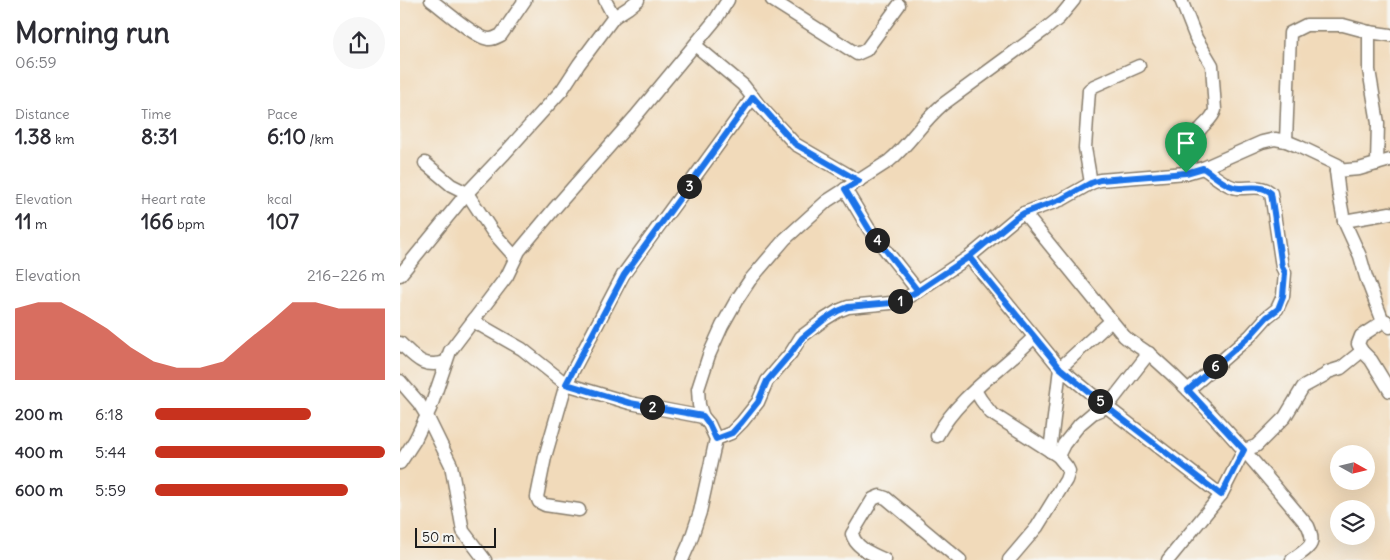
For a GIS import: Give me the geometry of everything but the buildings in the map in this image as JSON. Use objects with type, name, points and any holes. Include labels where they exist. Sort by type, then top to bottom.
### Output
[{"type":"street","points":[[431,0],[476,34],[489,40],[501,35],[525,0]]},
{"type":"street","points":[[605,0],[614,17]]},
{"type":"street","points":[[400,275],[467,193],[562,90],[578,64],[614,17],[638,0]]},
{"type":"street","points":[[400,463],[415,440],[427,416],[446,362],[454,346],[507,276],[519,251],[695,45],[716,19],[728,0]]},
{"type":"street","points":[[772,0],[857,54],[866,50],[898,5]]},
{"type":"street","points":[[682,560],[700,512],[716,439],[699,405],[698,389],[702,374],[719,333],[750,280],[784,239],[827,201],[898,154],[933,112],[1043,31],[1059,18],[1074,0]]},
{"type":"street","points":[[1181,0],[1196,38],[1212,65],[1215,110],[1214,116],[1199,130],[1186,173]]},
{"type":"street","points":[[1286,141],[1290,33],[1306,25],[1343,25],[1390,35]]},
{"type":"street","points":[[1369,32],[1369,70],[1378,123],[1377,164]]},
{"type":"street","points":[[695,45],[743,85],[795,144],[859,181]]},
{"type":"street","points":[[1091,183],[1084,148],[1089,90],[1139,66]]},
{"type":"street","points":[[579,510],[545,505],[537,497],[542,466],[566,384],[624,275],[753,97]]},
{"type":"street","points":[[716,439],[732,433],[758,402],[767,381],[802,338],[838,311],[848,307],[891,303],[901,300],[969,257],[1024,213],[1062,199],[1091,183],[1100,180],[1186,173],[1203,168],[1262,142],[1275,139],[1298,146],[1338,166],[1336,171],[1338,194],[1344,221],[1360,256],[1366,277],[1387,319],[1361,336],[1358,344],[1371,360],[1390,390]]},
{"type":"street","points":[[1336,171],[1359,169],[1390,160]]},
{"type":"street","points":[[425,163],[450,185],[467,193],[492,231],[515,257]]},
{"type":"street","points":[[1188,390],[1278,309],[1283,296],[1285,273],[1282,267],[1271,193],[1261,188],[1237,188],[1231,186],[1203,168]]},
{"type":"street","points":[[845,189],[869,229],[918,291]]},
{"type":"street","points":[[1024,213],[1124,336],[1133,344],[1149,353],[1188,390],[1244,450],[1308,526],[1312,537],[1311,544],[1292,560]]},
{"type":"street","points":[[1344,221],[1390,214]]},
{"type":"street","points":[[969,257],[1060,368],[1107,407],[1221,495]]},
{"type":"street","points":[[473,321],[522,349],[566,384],[630,403],[703,416]]},
{"type":"street","points":[[1054,454],[1060,368],[1111,321]]},
{"type":"street","points":[[937,436],[945,421],[975,390],[1034,337]]},
{"type":"street","points":[[400,343],[419,361],[435,365],[446,362]]},
{"type":"street","points":[[1168,560],[1221,495],[1244,450],[1256,446],[1285,417],[1305,386],[1325,375],[1330,370],[1341,368],[1362,351]]},
{"type":"street","points":[[1054,454],[1080,424],[1093,413],[1107,407],[1149,353]]},
{"type":"street","points":[[400,381],[419,403],[427,416],[451,466],[463,531],[485,560]]},
{"type":"street","points":[[975,390],[992,412],[1054,454],[1069,471],[1066,480],[1037,527],[1009,560]]},
{"type":"street","points":[[885,560],[862,548],[854,541],[852,534],[873,499],[880,496],[886,498],[957,559]]},
{"type":"route","points":[[1186,173],[1100,180],[1091,183],[1062,199],[1024,213],[969,257],[918,291],[901,300],[891,303],[848,307],[838,311],[802,338],[767,381],[758,402],[732,433],[716,439],[703,416],[630,403],[566,384],[624,275],[753,97],[795,144],[859,181],[845,189],[869,229],[918,291],[969,257],[1060,368],[1107,407],[1221,495],[1244,450],[1188,390],[1278,309],[1283,296],[1285,273],[1282,267],[1271,193],[1261,188],[1237,188],[1231,186],[1203,168],[1186,173]]}]
